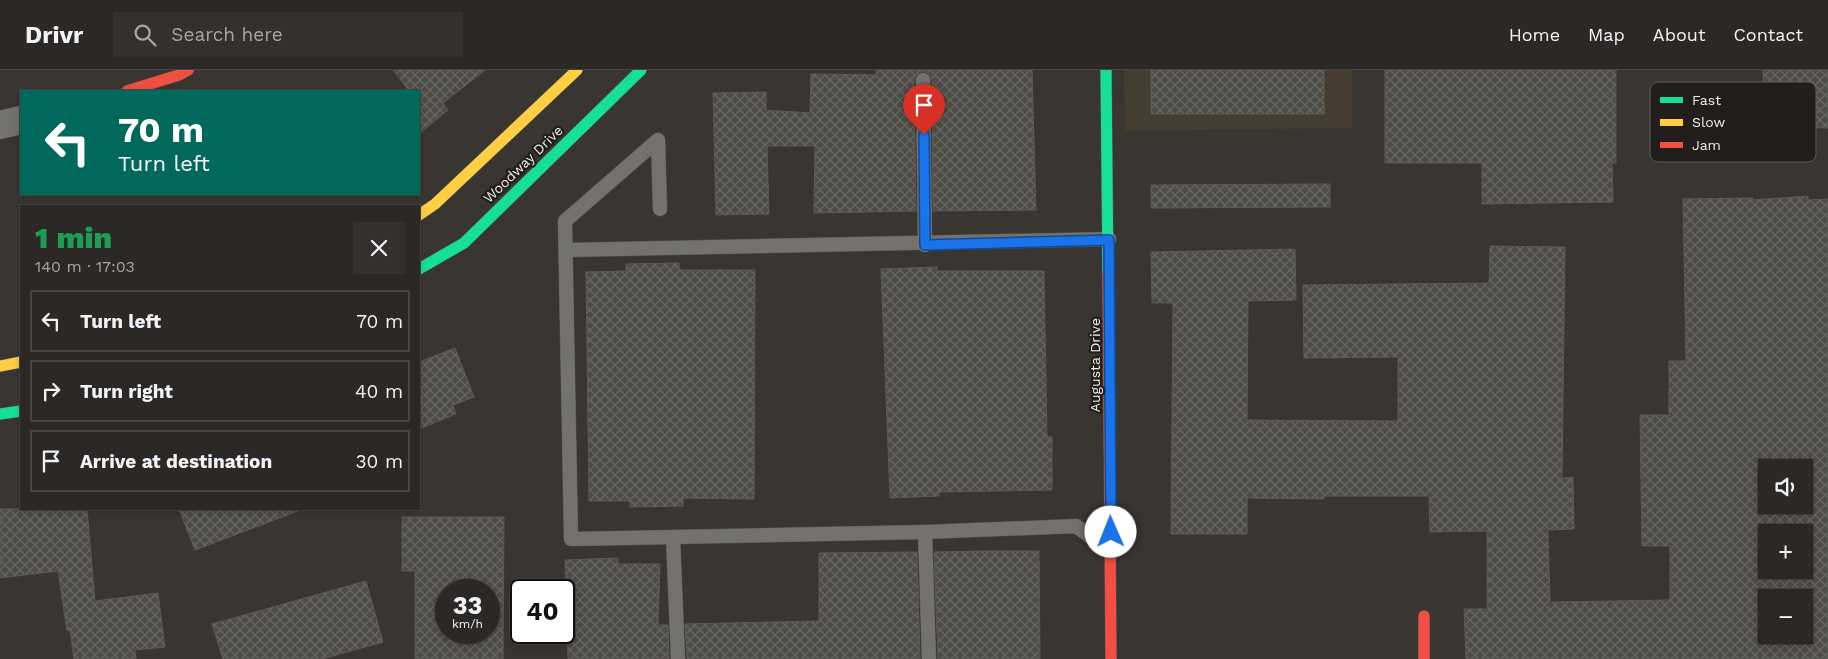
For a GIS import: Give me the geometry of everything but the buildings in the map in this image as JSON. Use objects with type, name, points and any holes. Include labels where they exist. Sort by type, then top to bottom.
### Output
[{"type":"street","points":[[130,90],[180,75],[188,70]]},
{"type":"street","points":[[420,214],[435,204],[576,70]]},
{"type":"street","name":"Woodway Drive","points":[[420,269],[464,243],[641,70]]},
{"type":"street","name":"Augusta Drive","points":[[1106,70],[1112,552],[1111,659]]},
{"type":"street","points":[[0,125],[20,120]]},
{"type":"street","points":[[0,366],[20,362]]},
{"type":"street","points":[[0,414],[20,410]]},
{"type":"street","points":[[1424,616],[1424,659]]},
{"type":"lane","points":[[923,80],[925,245]]},
{"type":"lane","points":[[660,209],[658,140],[565,221],[571,539],[925,532],[1076,526],[1112,552]]},
{"type":"lane","points":[[566,250],[925,245],[1109,240]]},
{"type":"lane","points":[[925,532],[929,659]]},
{"type":"lane","points":[[673,537],[678,659]]},
{"type":"shaded area","points":[[1124,70],[1352,70],[1352,128],[1125,131]]},
{"type":"traffic: fast","points":[[420,268],[464,243],[641,70]]},
{"type":"traffic: fast","points":[[1106,70],[1108,274]]},
{"type":"traffic: fast","points":[[0,414],[20,411]]},
{"type":"traffic: slow","points":[[420,214],[435,204],[577,70]]},
{"type":"traffic: slow","points":[[0,366],[20,362]]},
{"type":"traffic: jam","points":[[130,90],[179,75],[188,70]]},
{"type":"traffic: jam","points":[[1108,274],[1111,659]]},
{"type":"traffic: jam","points":[[1424,616],[1424,659]]},
{"type":"route","points":[[924,135],[925,245],[1109,240],[1111,532]]}]
